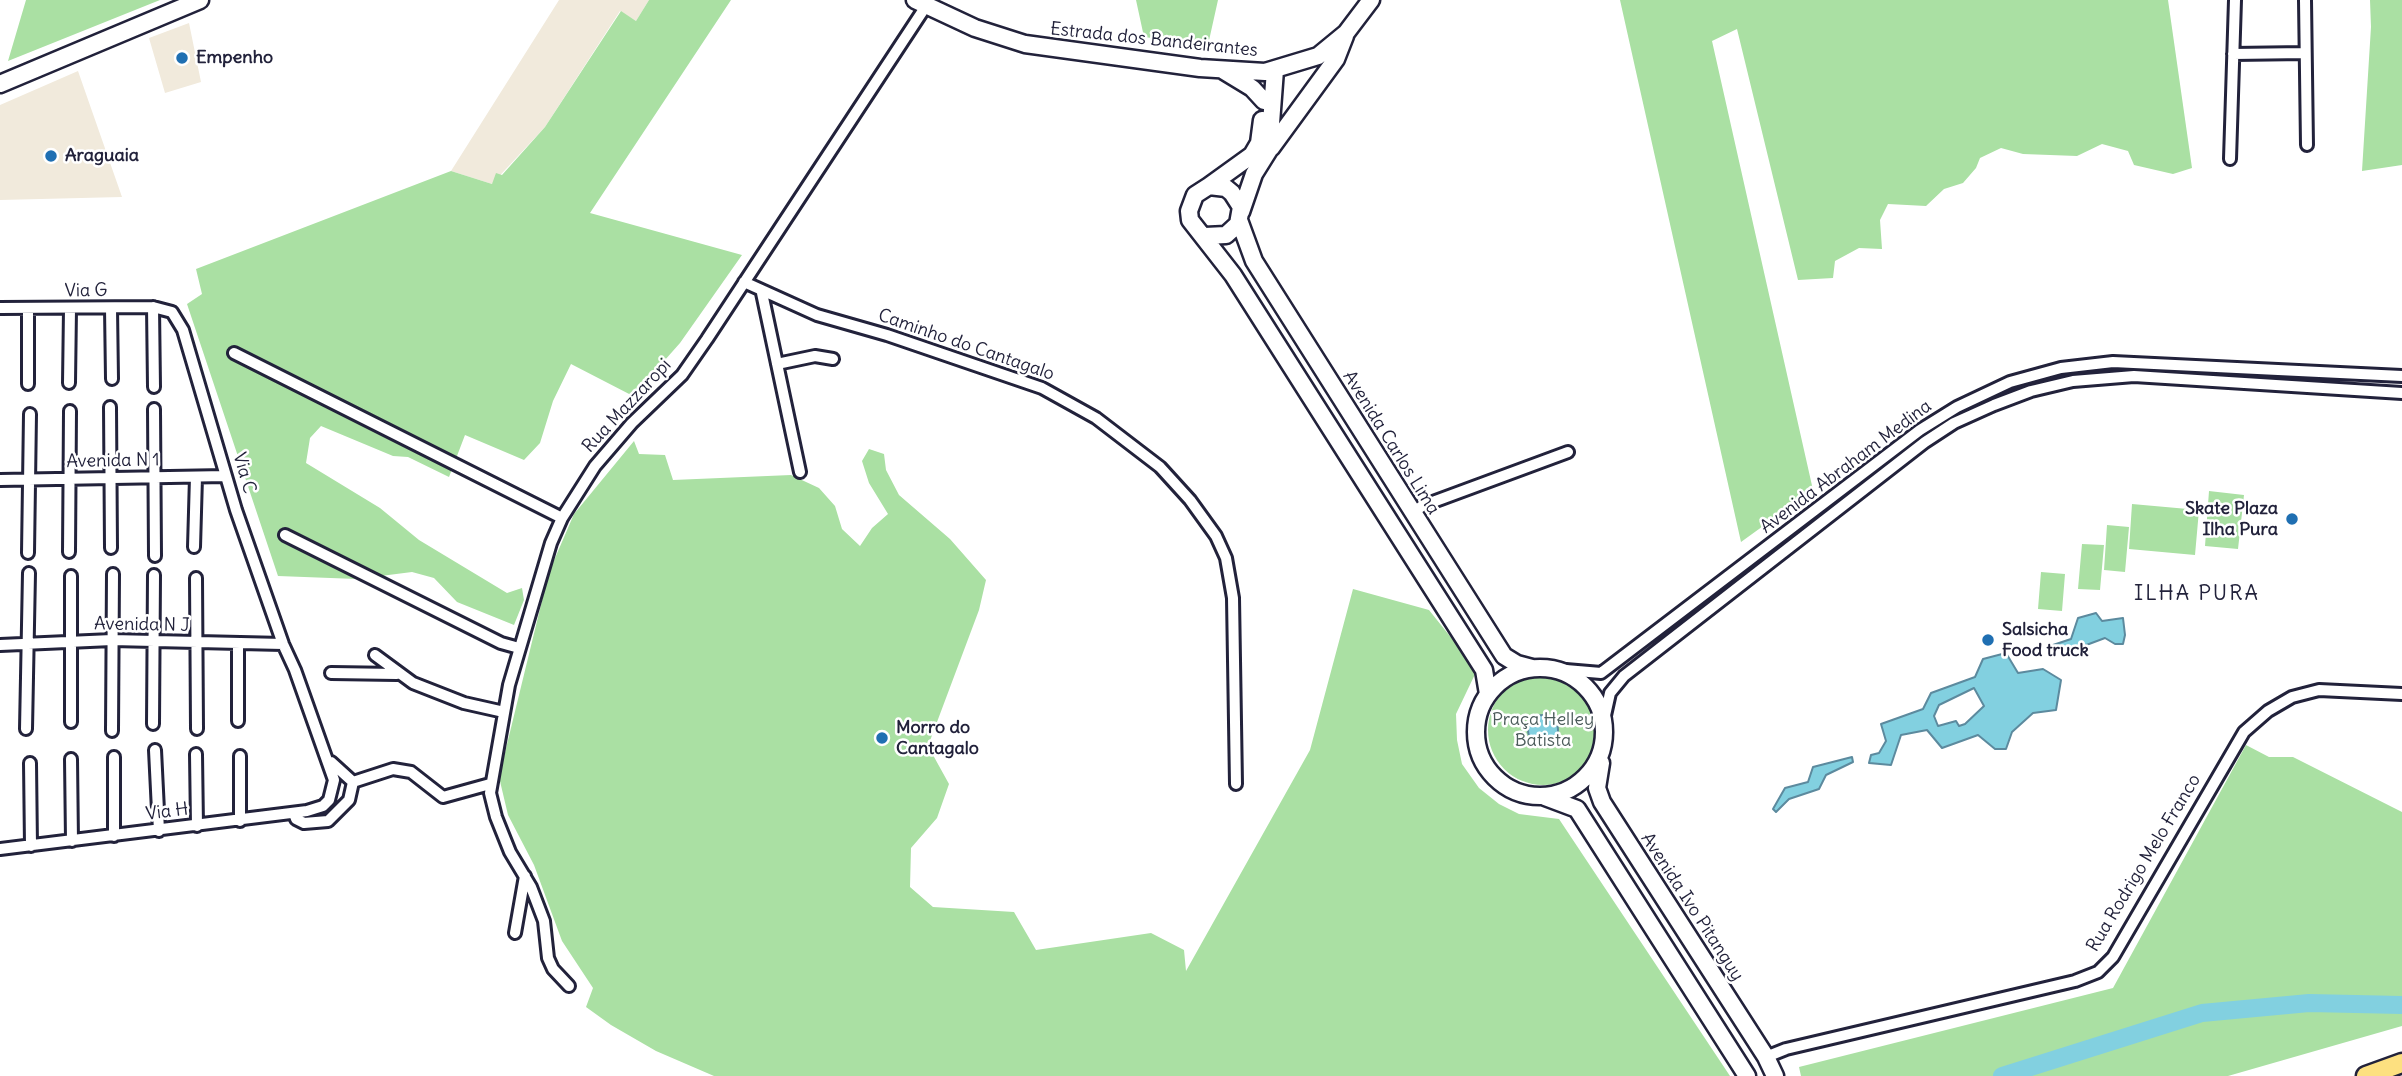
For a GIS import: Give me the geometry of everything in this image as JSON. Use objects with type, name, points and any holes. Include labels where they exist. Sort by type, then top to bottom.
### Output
[{"type":"main road","points":[[2366,1076],[2402,1063]]},
{"type":"street","points":[[0,84],[200,0]]},
{"type":"street","name":"Estrada dos Bandeirantes","points":[[921,3],[975,28],[1025,44],[1222,70],[1270,71],[1318,55],[1346,33],[1371,0]]},
{"type":"street","points":[[2230,159],[2235,0]]},
{"type":"street","points":[[2305,0],[2307,145]]},
{"type":"street","name":"Rua Mazzaropi","points":[[569,986],[553,969],[548,958],[544,921],[496,817],[490,784],[519,648],[544,566],[562,518],[595,466],[632,423],[682,375],[921,3]]},
{"type":"street","points":[[1205,236],[1226,235],[1240,216],[1254,174],[1336,59],[1346,33]]},
{"type":"street","points":[[2233,54],[2305,53]]},
{"type":"street","points":[[1222,70],[1252,88],[1264,101]]},
{"type":"street","points":[[1269,150],[1270,71]]},
{"type":"street","points":[[1270,71],[1261,132],[1252,155],[1195,195],[1188,212],[1194,228],[1205,236],[1233,275],[1484,670],[1488,694]]},
{"type":"street","name":"Avenida Carlos Lima","points":[[1209,186],[1218,186],[1232,193],[1254,261],[1504,656],[1517,664],[1532,668]]},
{"type":"street","name":"Caminho do Cantagalo","points":[[744,282],[762,293],[817,315],[887,335],[1042,388],[1096,418],[1160,467],[1190,500],[1216,536],[1226,558],[1233,598],[1236,784]]},
{"type":"street","points":[[762,293],[800,472]]},
{"type":"street","points":[[111,307],[112,379]]},
{"type":"street","points":[[153,307],[154,387]]},
{"type":"street","name":"Via G","points":[[0,308],[153,307],[172,312]]},
{"type":"street","points":[[28,309],[28,384]]},
{"type":"street","points":[[69,383],[70,309]]},
{"type":"street","name":"Via C","points":[[172,312],[183,330],[226,476],[283,644],[329,760]]},
{"type":"street","points":[[234,352],[562,518]]},
{"type":"street","points":[[777,364],[814,356],[833,359]]},
{"type":"street","name":"Avenida Abraham Medina","points":[[1554,669],[1601,673],[1920,430],[1989,391],[2031,376],[2086,364],[2113,362],[2402,376]]},
{"type":"street","points":[[2218,381],[2225,375],[2221,366]]},
{"type":"street","points":[[2239,382],[2235,373],[2241,368]]},
{"type":"street","name":"Avenida Abraham Medina","points":[[1604,720],[1610,692],[1624,676],[1903,459],[1954,423],[2031,391],[2073,381],[2147,376],[2402,393]]},
{"type":"street","points":[[110,407],[113,478],[111,548]]},
{"type":"street","points":[[155,409],[155,556]]},
{"type":"street","points":[[69,552],[70,411]]},
{"type":"street","points":[[29,553],[30,414]]},
{"type":"street","points":[[1413,513],[1422,506],[1568,452]]},
{"type":"street","name":"Avenida N 1","points":[[0,480],[226,476]]},
{"type":"street","points":[[194,547],[196,477]]},
{"type":"street","points":[[285,535],[501,643],[519,648]]},
{"type":"street","points":[[26,729],[29,573]]},
{"type":"street","points":[[112,731],[113,573]]},
{"type":"street","points":[[153,724],[154,575]]},
{"type":"street","points":[[71,576],[71,722]]},
{"type":"street","points":[[196,578],[197,729]]},
{"type":"street","name":"Avenida N J","points":[[0,645],[112,640],[283,644]]},
{"type":"street","points":[[238,643],[238,721]]},
{"type":"street","points":[[375,656],[397,674],[437,694],[504,712]]},
{"type":"street","points":[[1543,797],[1561,793],[1584,780],[1601,754],[1604,720],[1594,697],[1585,685],[1554,669],[1532,668],[1507,677],[1488,694],[1479,710],[1477,746],[1483,763],[1494,777],[1508,788],[1577,809],[1744,1070],[1763,1072],[1772,1068]]},
{"type":"street","points":[[331,673],[397,674]]},
{"type":"street","name":"Rua Rodrigo Melo Franco","points":[[1772,1068],[1786,1049],[2075,981],[2098,971],[2113,957],[2244,732],[2268,711],[2292,697],[2319,690],[2402,694]]},
{"type":"street","points":[[155,750],[159,831]]},
{"type":"street","points":[[196,754],[197,826]]},
{"type":"street","name":"Avenida Ivo Pitanguy","points":[[1601,754],[1597,788],[1602,802],[1772,1068]]},
{"type":"street","points":[[240,756],[240,821]]},
{"type":"street","points":[[114,757],[114,836]]},
{"type":"street","points":[[71,759],[72,841]]},
{"type":"street","points":[[329,760],[353,782]]},
{"type":"street","name":"Via H","points":[[0,849],[240,821],[323,806],[332,794],[334,780],[329,760]]},
{"type":"street","points":[[30,763],[32,846]]},
{"type":"street","points":[[353,782],[393,769],[404,770],[447,797],[467,788],[490,784]]},
{"type":"street","points":[[294,813],[296,819],[304,823],[328,821],[349,800],[353,782]]},
{"type":"street","points":[[515,933],[525,876]]},
{"type":"shaded area","points":[[559,0],[649,0],[636,21],[620,11],[545,127],[492,184],[451,171]]},
{"type":"shaded area","points":[[189,23],[201,82],[165,93],[149,38]]},
{"type":"shaded area","name":"Araguaia","points":[[78,71],[122,197],[0,200],[0,105]]},
{"type":"green space","points":[[26,0],[160,0],[8,61]]},
{"type":"green space","points":[[649,0],[731,0],[590,213],[742,255],[680,343],[633,396],[571,364],[553,401],[540,443],[524,460],[465,435],[449,477],[408,457],[393,456],[321,426],[310,438],[306,463],[380,508],[419,540],[507,593],[522,588],[524,600],[514,625],[457,602],[434,578],[412,572],[357,579],[278,576],[187,304],[202,294],[196,269],[451,171],[492,184],[496,173],[502,175],[545,127],[621,11],[636,21]]},
{"type":"green space","points":[[1136,0],[1218,0],[1208,45],[1144,37]]},
{"type":"green space","points":[[1620,0],[2168,0],[2192,168],[2173,174],[2134,165],[2128,151],[2102,144],[2077,156],[2023,154],[2001,148],[1980,158],[1976,168],[1963,183],[1944,189],[1926,206],[1888,204],[1880,220],[1882,249],[1859,248],[1835,261],[1833,278],[1798,280],[1737,29],[1712,41],[1813,490],[1741,542]]},
{"type":"green space","points":[[2370,0],[2402,0],[2402,165],[2362,171],[2371,27]]},
{"type":"green space","points":[[634,441],[639,454],[665,455],[673,480],[791,475],[819,488],[835,506],[842,529],[860,546],[872,528],[888,514],[869,483],[862,461],[869,449],[884,454],[886,470],[899,495],[950,539],[986,580],[979,610],[928,746],[949,784],[937,818],[911,848],[910,887],[933,907],[1014,912],[1036,950],[1151,933],[1184,950],[1186,971],[1310,750],[1353,589],[1429,610],[1477,670],[1456,714],[1457,740],[1462,764],[1479,788],[1499,804],[1519,814],[1559,819],[1730,1076],[714,1076],[656,1051],[611,1025],[586,1007],[593,988],[562,941],[534,865],[508,815],[499,777],[549,572],[574,514]]},
{"type":"green space","points":[[2209,491],[2244,495],[2238,549],[2205,546]]},
{"type":"green space","points":[[2132,504],[2199,510],[2195,555],[2129,549]]},
{"type":"green space","points":[[2107,525],[2129,527],[2125,572],[2104,570]]},
{"type":"green space","points":[[2082,544],[2104,545],[2100,590],[2078,589]]},
{"type":"green space","points":[[2041,572],[2065,574],[2062,611],[2038,609]]},
{"type":"green space","name":"Praça Helley Batista","points":[[1543,675],[1564,679],[1582,691],[1594,709],[1598,730],[1594,751],[1582,769],[1564,781],[1543,785],[1522,781],[1504,769],[1492,751],[1488,730],[1492,709],[1504,691],[1522,679]]},
{"type":"green space","points":[[2246,745],[2269,757],[2293,757],[2402,812],[2402,1026],[2228,1076],[1801,1076],[1799,1067],[2113,988]]},
{"type":"water","points":[[2096,613],[2102,621],[2123,618],[2123,644],[2115,644],[2105,638],[2065,653],[2053,645],[2071,639],[2078,618]]},
{"type":"water","points":[[2006,653],[2018,673],[2043,669],[2061,680],[2056,710],[2033,713],[2012,732],[2006,749],[1995,749],[1978,735],[1942,748],[1927,730],[1901,735],[1891,765],[1869,763],[1871,755],[1879,753],[1886,741],[1881,724],[1923,709],[1931,693],[1975,677],[1983,659]],"holes":[[[1974,688],[1984,706],[1965,724],[1959,726],[1956,721],[1938,726],[1934,716],[1939,705]]]},
{"type":"water","points":[[1543,715],[1554,719],[1558,730],[1554,741],[1543,745],[1532,741],[1528,730],[1532,719]]},
{"type":"water","points":[[1852,757],[1853,762],[1826,775],[1819,789],[1789,799],[1776,812],[1773,809],[1785,788],[1808,782],[1813,767]]},
{"type":"waterway","points":[[2002,1076],[2202,1013],[2309,1003],[2402,1005]]},
{"type":"place","name":"Empenho","points":[[182,58]]},
{"type":"place","name":"Araguaia","points":[[51,156]]},
{"type":"place","name":"Skate Plaza Ilha Pura","points":[[2292,519]]},
{"type":"place","name":"Salsicha Food truck","points":[[1988,640]]},
{"type":"place","name":"Morro do Cantagalo","points":[[882,738]]},
{"type":"district","name":"ILHA PURA","points":[[2197,594]]}]
